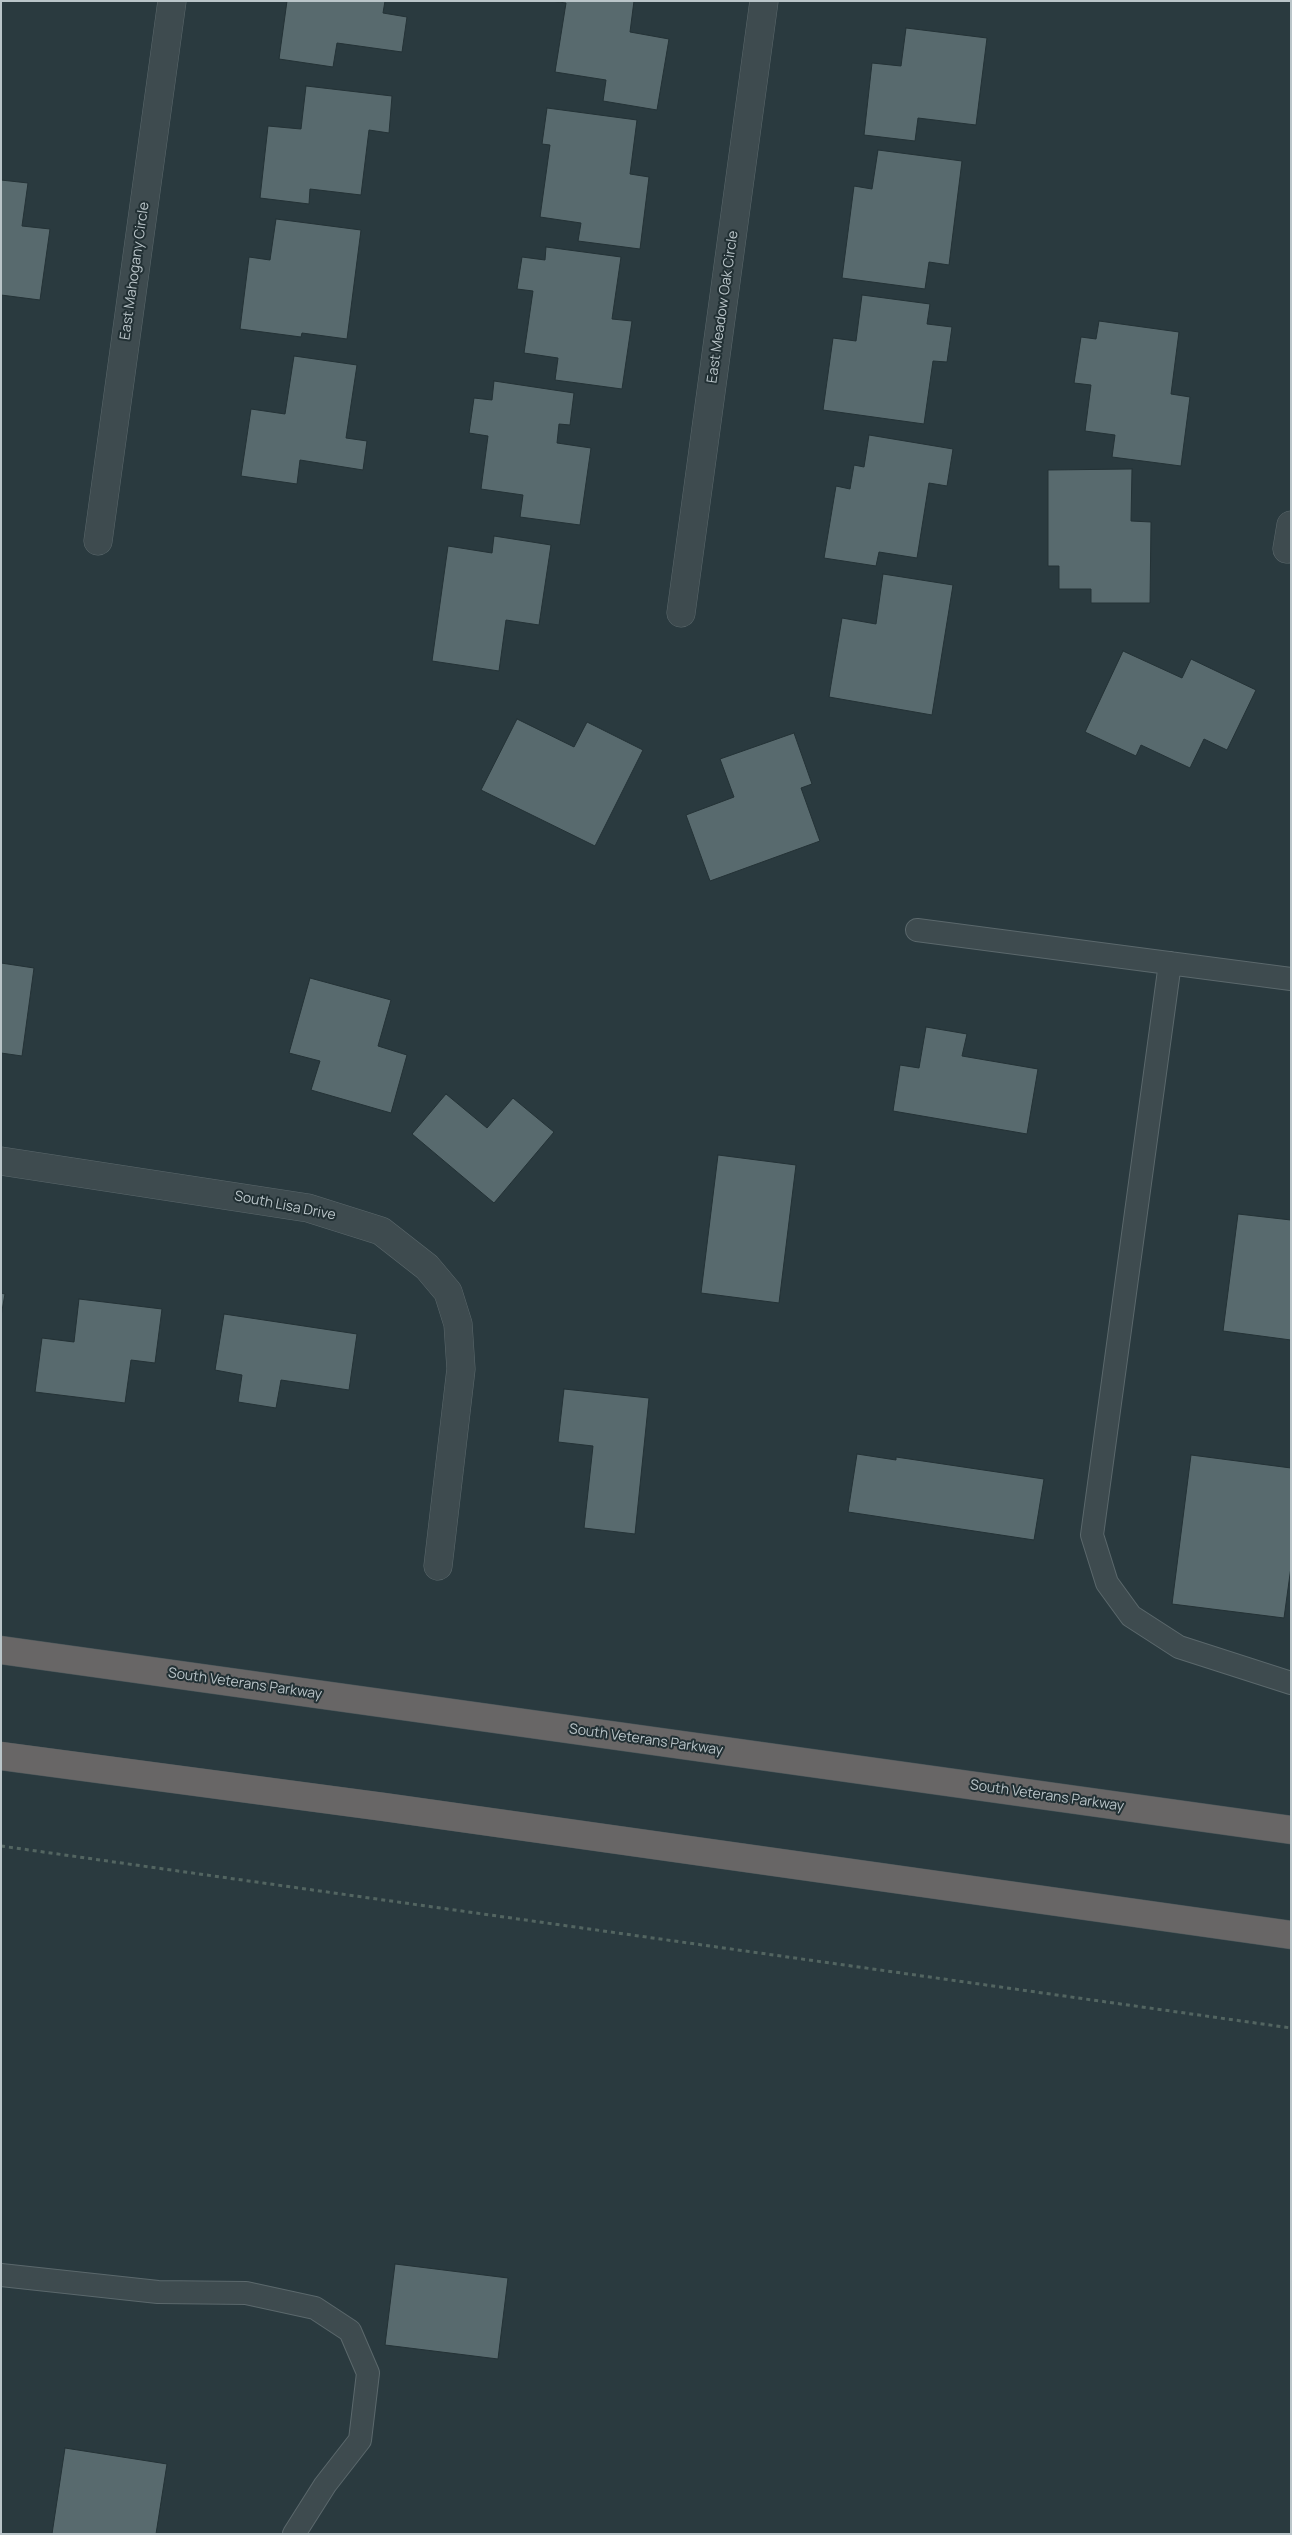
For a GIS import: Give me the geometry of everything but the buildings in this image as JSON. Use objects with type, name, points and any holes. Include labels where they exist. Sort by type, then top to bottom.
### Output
[{"type":"highway","name":"South Veterans Parkway","points":[[1,1650],[1291,1830]]},
{"type":"highway","points":[[1,1756],[384,1807],[1291,1935]]},
{"type":"street","name":"East Mahogany Circle","points":[[98,541],[172,1]]},
{"type":"street","name":"East Meadow Oak Circle","points":[[681,613],[764,1]]},
{"type":"street","name":"South Lisa Drive","points":[[1,1161],[308,1208],[381,1230],[426,1267],[448,1292],[458,1324],[461,1369],[438,1566]]},
{"type":"lane","points":[[917,930],[1291,979]]},
{"type":"lane","points":[[1170,962],[1092,1535],[1107,1582],[1130,1616],[1179,1647],[1291,1683]]},
{"type":"lane","points":[[1,2274],[158,2292],[246,2293],[315,2308],[350,2331],[368,2373],[360,2440],[325,2485],[294,2534]]},
{"type":"path","points":[[1,1846],[1291,2028]]}]
